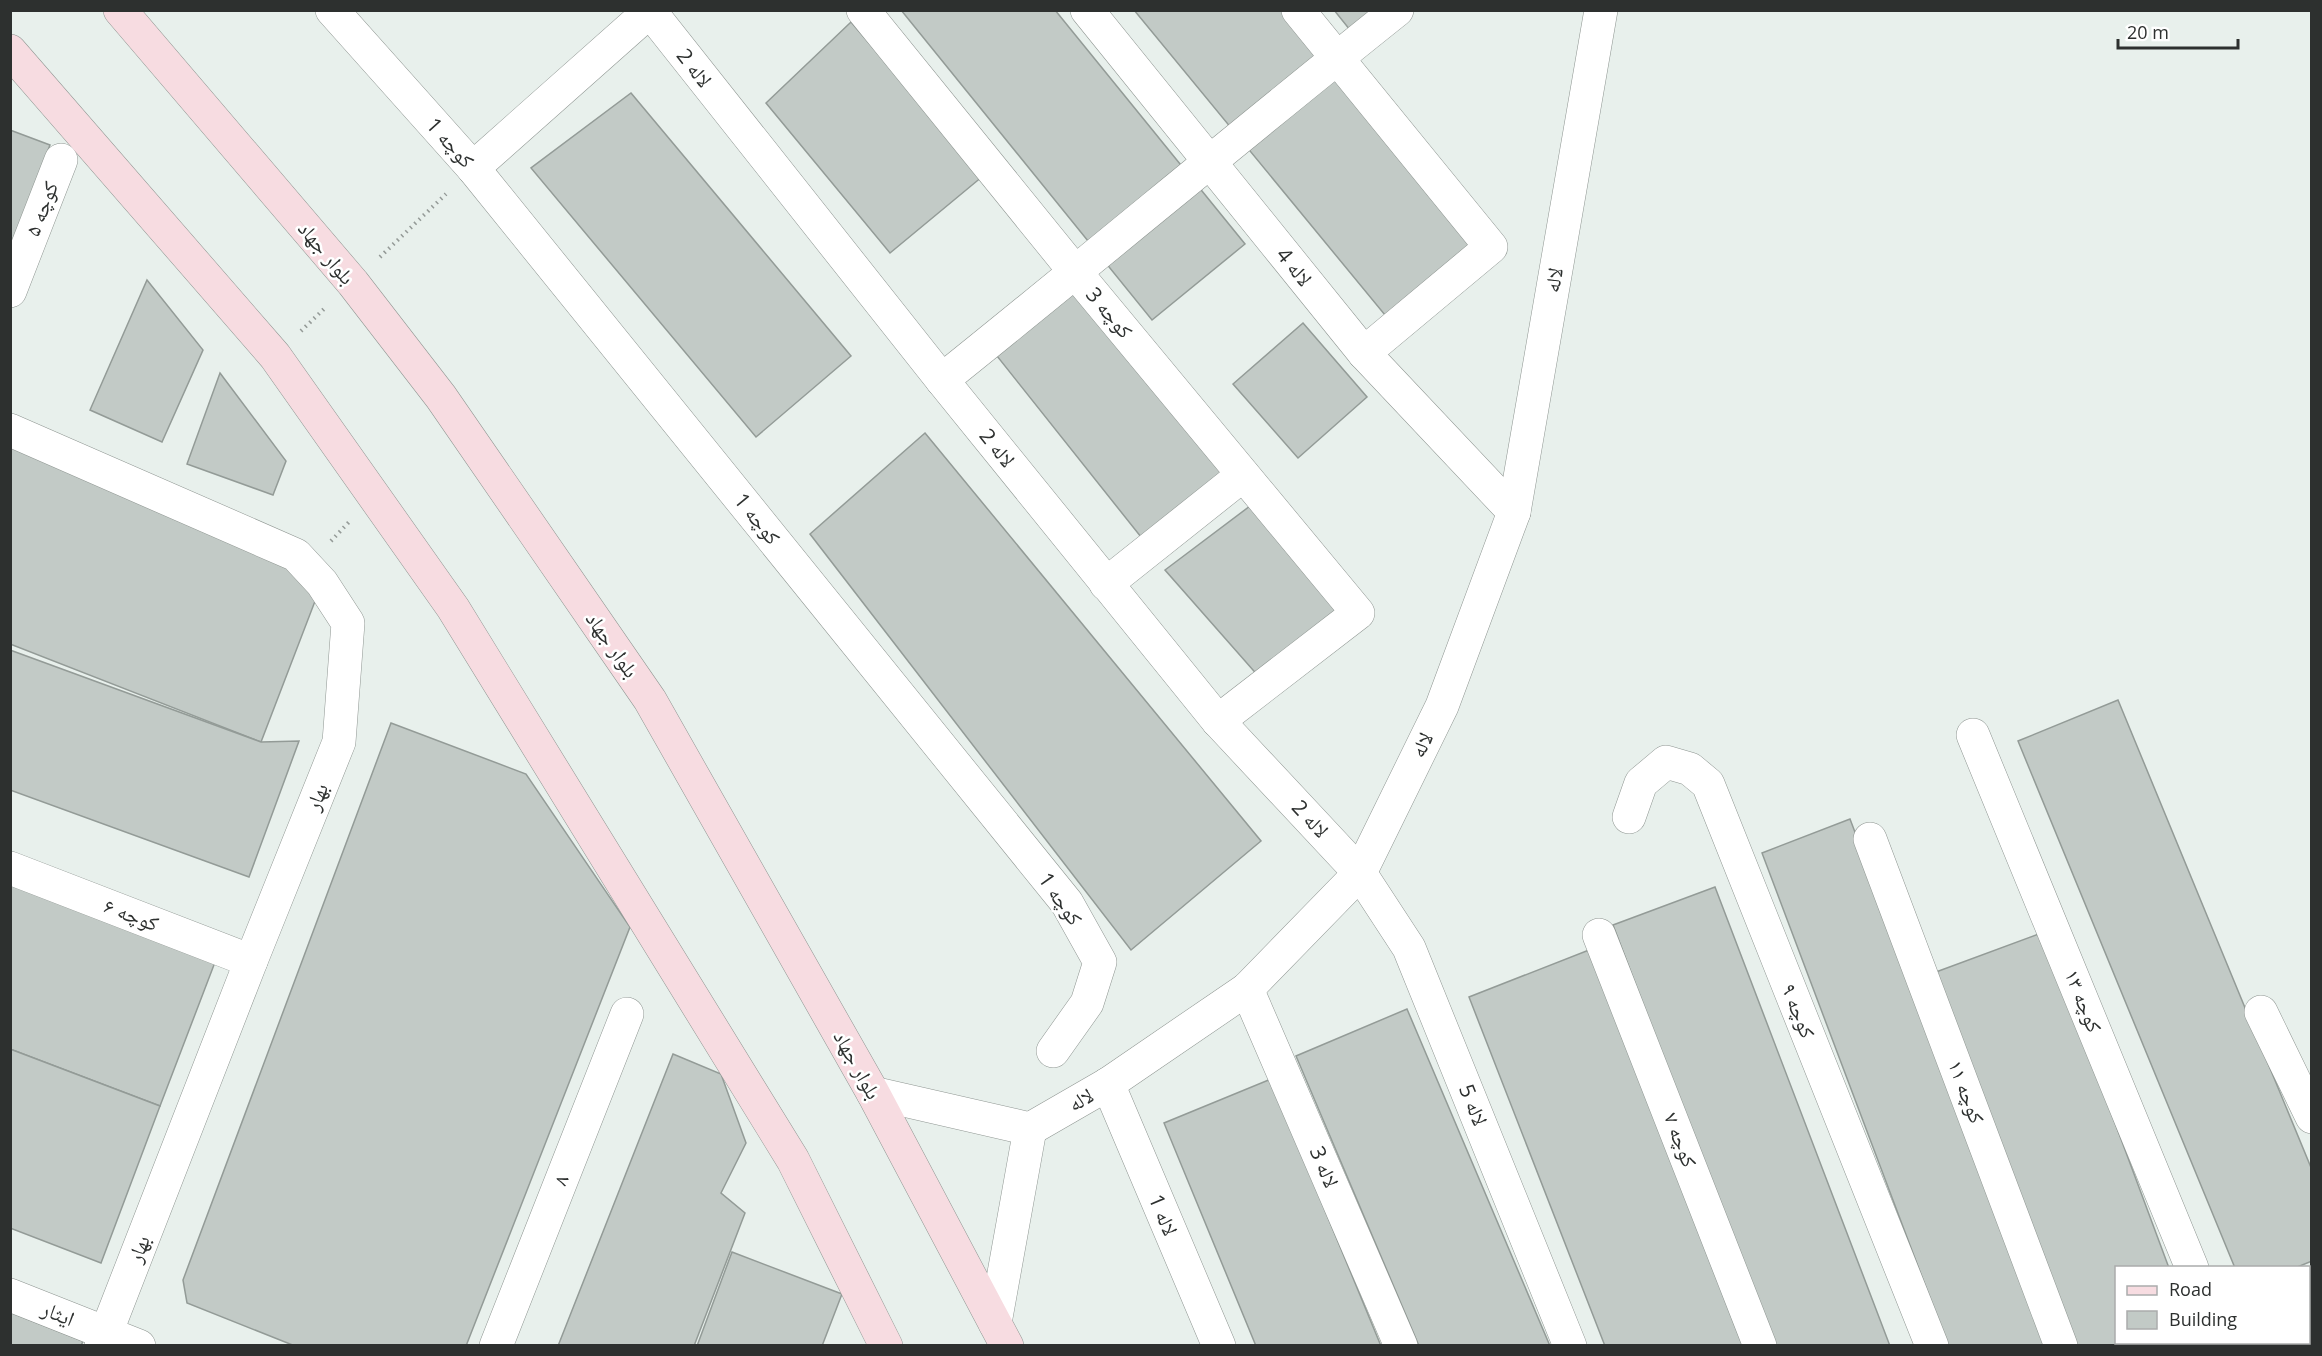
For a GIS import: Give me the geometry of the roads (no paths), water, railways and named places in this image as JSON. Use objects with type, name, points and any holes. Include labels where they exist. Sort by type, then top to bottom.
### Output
[{"type":"main road","name":"بلوار جهاد","points":[[120,10],[352,283],[441,397],[650,700],[873,1093],[1001,1334]]},
{"type":"main road","points":[[10,51],[275,356],[453,608],[793,1160],[886,1346]]},
{"type":"street","name":"کوچه 1","points":[[332,10],[473,168],[1067,903],[1100,962],[1087,1003],[1053,1051]]},
{"type":"street","name":"کوچه 3","points":[[863,10],[1076,273],[1358,614],[1218,721]]},
{"type":"street","name":"لاله 4","points":[[1087,10],[1364,353],[1514,512]]},
{"type":"street","points":[[1298,10],[1491,247],[1364,353]]},
{"type":"street","points":[[942,380],[1397,10]]},
{"type":"street","name":"لاله","points":[[1030,1129],[1108,1084],[1247,989],[1360,873],[1442,706],[1514,512],[1600,10]]},
{"type":"street","points":[[473,168],[650,11]]},
{"type":"street","name":"لاله 2","points":[[650,11],[942,380],[1218,721],[1360,873]]},
{"type":"street","name":"کوچه ۵","points":[[10,291],[61,160]]},
{"type":"street","name":"بهار","points":[[10,430],[296,555],[322,583],[348,623],[339,742],[250,961],[104,1339]]},
{"type":"street","points":[[1106,584],[1243,476]]},
{"type":"street","name":"کوچه ۱۳","points":[[1973,735],[2191,1266]]},
{"type":"street","name":"کوچه ۹","points":[[1629,817],[1641,783],[1666,762],[1690,769],[1707,784],[1932,1346]]},
{"type":"street","name":"کوچه ۱۱","points":[[1870,839],[2061,1346]]},
{"type":"street","name":"کوچه ۶","points":[[10,868],[250,961]]},
{"type":"street","name":"لاله 5","points":[[1360,873],[1409,948],[1570,1346]]},
{"type":"street","name":"کوچه ۷","points":[[1599,935],[1760,1346]]},
{"type":"street","name":"لاله 3","points":[[1247,989],[1401,1346]]},
{"type":"street","points":[[2261,1012],[2312,1117]]},
{"type":"street","name":"۸","points":[[496,1346],[627,1014]]},
{"type":"street","name":"لاله 1","points":[[1108,1084],[1219,1346]]},
{"type":"street","points":[[873,1093],[1030,1129],[1001,1334]]},
{"type":"street","name":"ایثار","points":[[10,1295],[104,1339],[139,1346]]}]
